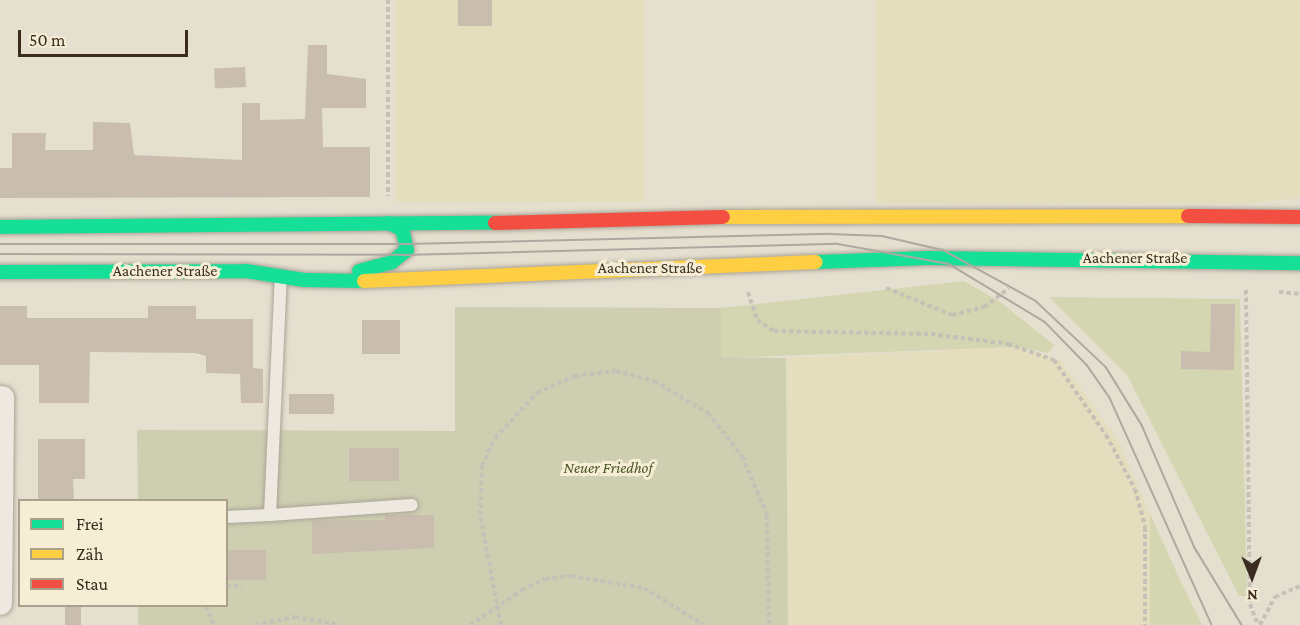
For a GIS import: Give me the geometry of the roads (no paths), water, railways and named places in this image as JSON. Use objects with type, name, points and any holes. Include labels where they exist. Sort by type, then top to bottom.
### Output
[{"type":"main road","points":[[0,227],[837,214],[1300,216]]},
{"type":"main road","points":[[331,281],[404,255],[405,235],[388,222]]},
{"type":"main road","name":"Aachener Straße","points":[[0,273],[246,271],[331,281],[928,258],[1300,263]]},
{"type":"street","points":[[0,603],[2,398]]},
{"type":"lane","points":[[270,514],[281,275]]},
{"type":"lane","points":[[228,517],[412,505]]},
{"type":"tram line","points":[[0,244],[408,244],[830,234],[882,236],[943,250],[1036,301],[1106,367],[1142,425],[1195,548],[1242,625]]},
{"type":"tram line","points":[[0,254],[404,255],[838,244],[949,264],[1045,322],[1087,365],[1110,398],[1212,625]]},
{"type":"park label","name":"Neuer Friedhof","points":[[608,468]]}]
